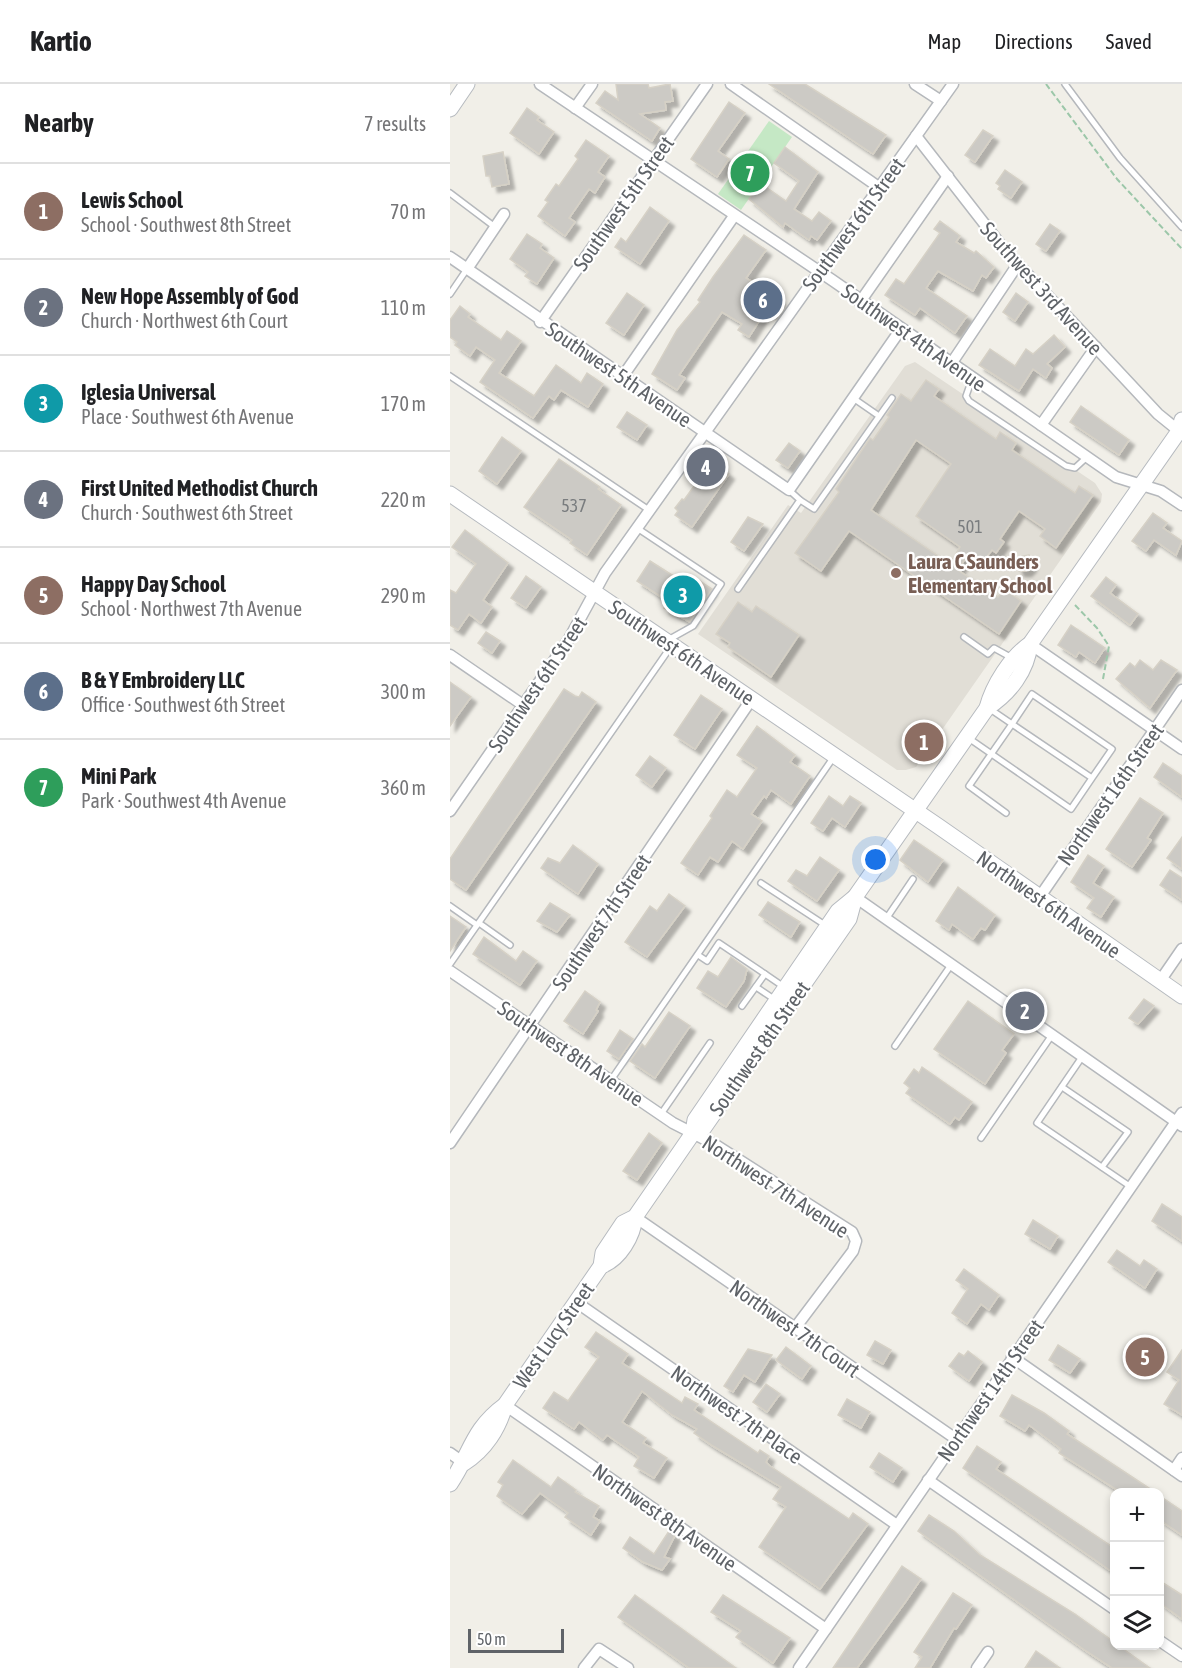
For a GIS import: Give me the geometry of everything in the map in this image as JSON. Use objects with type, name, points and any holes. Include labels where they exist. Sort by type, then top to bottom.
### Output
[{"type":"street","points":[[450,109],[467,84]]},
{"type":"street","name":"Southwest 4th Avenue","points":[[540,84],[819,271],[860,302],[1116,477],[1161,491],[1182,505]]},
{"type":"street","points":[[575,108],[592,84]]},
{"type":"street","name":"Southwest 5th Street","points":[[540,322],[706,84]]},
{"type":"street","points":[[731,84],[880,188]]},
{"type":"street","points":[[915,84],[941,101]]},
{"type":"street","name":"Southwest 6th Street","points":[[450,811],[569,639],[605,573],[953,84]]},
{"type":"street","name":"Southwest 3rd Avenue","points":[[916,136],[1018,264],[1158,414],[1181,427]]},
{"type":"street","points":[[860,302],[948,176]]},
{"type":"street","points":[[467,269],[504,214]]},
{"type":"street","points":[[623,376],[734,216]]},
{"type":"street","name":"Southwest 5th Avenue","points":[[450,257],[540,322],[705,431],[789,490]]},
{"type":"street","points":[[951,364],[1018,264]]},
{"type":"street","points":[[789,490],[901,329]]},
{"type":"street","points":[[1041,425],[1096,347]]},
{"type":"street","points":[[1141,485],[1181,427]]},
{"type":"street","name":"Southwest 8th Street","points":[[693,1133],[695,1120],[838,911],[855,897],[987,708],[991,693],[1020,651],[1030,644],[1141,485]]},
{"type":"street","name":"Southwest 6th Avenue","points":[[450,494],[915,811]]},
{"type":"street","points":[[1030,644],[1182,749]]},
{"type":"street","name":"Southwest 8th Street","points":[[987,708],[1004,697],[1028,662],[1030,644]]},
{"type":"street","points":[[450,655],[523,705]]},
{"type":"street","name":"Northwest 16th Street","points":[[1039,898],[1182,690]]},
{"type":"street","name":"Southwest 7th Street","points":[[450,1143],[751,700]]},
{"type":"street","name":"Northwest 6th Avenue","points":[[915,811],[1182,996]]},
{"type":"street","points":[[855,897],[1180,1120]]},
{"type":"street","name":"Southwest 8th Street","points":[[693,1133],[703,1129],[849,919],[855,897]]},
{"type":"street","points":[[1160,981],[1182,949]]},
{"type":"street","name":"Southwest 8th Avenue","points":[[450,971],[661,1114],[693,1133]]},
{"type":"street","name":"Northwest 14th Street","points":[[799,1668],[1012,1357],[1180,1120]]},
{"type":"street","name":"West Lucy Street","points":[[450,1484],[464,1463],[469,1445],[490,1416],[505,1405],[601,1266],[603,1253],[616,1233],[623,1224],[635,1217],[693,1133]]},
{"type":"street","name":"Northwest 7th Avenue","points":[[693,1133],[841,1223],[852,1233],[856,1241],[849,1257],[795,1328]]},
{"type":"street","name":"Northwest 7th Court","points":[[635,1217],[956,1439]]},
{"type":"street","name":"Northwest 7th Place","points":[[576,1302],[897,1525]]},
{"type":"street","points":[[1012,1357],[1178,1473],[1182,1458]]},
{"type":"street","name":"Northwest 8th Avenue","points":[[505,1405],[825,1629]]},
{"type":"street","points":[[450,1454],[464,1463]]},
{"type":"street","points":[[928,1480],[1110,1606]]},
{"type":"street","points":[[1164,1644],[1182,1656]]},
{"type":"street","points":[[584,1668],[599,1649],[628,1668]]},
{"type":"street","points":[[977,1668],[988,1652]]},
{"type":"lane","points":[[1065,84],[1113,150],[1182,227]]},
{"type":"lane","points":[[450,193],[495,227]]},
{"type":"lane","points":[[450,294],[467,269]]},
{"type":"lane","points":[[450,376],[649,510]]},
{"type":"lane","points":[[972,379],[966,396],[969,401],[1066,466],[1075,468],[1088,457]]},
{"type":"lane","points":[[853,398],[879,416]]},
{"type":"lane","points":[[789,490],[814,509],[892,398]]},
{"type":"lane","points":[[738,588],[800,500]]},
{"type":"lane","points":[[450,964],[669,643],[684,629],[693,626],[721,584],[637,528]]},
{"type":"lane","points":[[964,637],[988,654],[994,648],[1014,660]]},
{"type":"lane","points":[[967,737],[991,754],[1071,809],[1112,748],[1032,694],[1012,724],[991,754],[969,786],[1006,813]]},
{"type":"lane","points":[[987,708],[1092,778]]},
{"type":"lane","points":[[611,1080],[835,755]]},
{"type":"lane","points":[[886,920],[913,879]]},
{"type":"lane","points":[[761,883],[828,927]]},
{"type":"lane","points":[[450,906],[510,945]]},
{"type":"lane","points":[[698,955],[707,961],[719,943],[785,988]]},
{"type":"lane","points":[[895,1046],[951,965]]},
{"type":"lane","points":[[742,1006],[765,974]]},
{"type":"lane","points":[[756,987],[777,1001]]},
{"type":"lane","points":[[981,1138],[1053,1033]]},
{"type":"lane","points":[[661,1114],[710,1043]]},
{"type":"lane","points":[[1084,1055],[1037,1123],[1131,1187]]},
{"type":"lane","points":[[1062,1087],[1128,1132],[1102,1167]]},
{"type":"path","points":[[1046,84],[1117,179],[1182,249]]},
{"type":"path","points":[[1064,596],[1097,628],[1109,646],[1102,694]]},
{"type":"shaded area","name":"Laura C Saunders Elementary School","points":[[915,362],[1095,483],[1102,494],[1101,502],[916,767],[897,770],[698,634],[788,505],[801,513],[905,366]]},
{"type":"green space","points":[[769,121],[792,137],[741,210],[718,194]]},
{"type":"building","points":[[616,84],[648,84],[649,88],[670,84],[673,101],[665,102],[666,110],[640,114],[660,128],[652,141],[596,103],[605,91],[618,100]]},
{"type":"building","points":[[769,84],[805,84],[886,135],[873,154]]},
{"type":"building","points":[[729,102],[745,113],[718,151],[729,159],[717,177],[691,159]]},
{"type":"building","points":[[527,108],[539,117],[537,120],[554,132],[539,154],[510,133]]},
{"type":"building","points":[[983,130],[993,136],[975,162],[965,155]]},
{"type":"building","points":[[586,140],[609,156],[598,172],[605,177],[595,193],[589,189],[569,218],[575,222],[565,236],[538,216],[548,202],[545,200],[556,184],[559,186],[578,159],[575,156]]},
{"type":"building","points":[[785,147],[818,172],[794,209],[812,221],[819,212],[831,221],[817,240],[811,236],[809,240],[785,223],[783,227],[749,199],[760,183],[786,201],[799,181],[774,163]]},
{"type":"building","points":[[503,152],[509,184],[492,187],[490,176],[486,176],[483,156]]},
{"type":"building","points":[[1005,170],[1022,182],[1011,198],[998,189],[1000,186],[996,183]]},
{"type":"building","points":[[650,207],[669,221],[640,264],[615,247],[621,238],[626,242]]},
{"type":"building","points":[[940,221],[960,236],[956,242],[974,253],[976,251],[994,267],[986,278],[982,275],[973,291],[938,271],[926,288],[967,316],[955,333],[920,308],[915,315],[885,295],[896,279],[904,284],[940,233],[934,229]]},
{"type":"building","points":[[1050,224],[1060,231],[1046,251],[1036,244]]},
{"type":"building","points":[[527,234],[542,244],[540,248],[554,258],[537,284],[525,276],[528,272],[510,259]]},
{"type":"building","points":[[744,235],[766,250],[746,278],[780,300],[771,314],[766,310],[749,337],[738,330],[742,324],[722,312],[679,375],[685,378],[677,390],[652,374],[677,330],[700,302],[698,300],[713,277]]},
{"type":"building","points":[[627,293],[644,305],[624,335],[606,323]]},
{"type":"building","points":[[1016,293],[1028,302],[1015,321],[1003,312]]},
{"type":"building","points":[[460,306],[470,314],[468,317],[501,340],[507,331],[521,341],[499,373],[534,396],[556,365],[581,383],[587,373],[603,384],[588,407],[561,390],[554,400],[549,396],[533,418],[480,382],[495,360],[476,347],[470,356],[455,345],[457,342],[450,337],[450,320]]},
{"type":"building","points":[[1054,335],[1065,347],[1047,364],[1052,368],[1046,378],[1033,369],[1019,391],[979,365],[990,349],[1015,366],[1026,349],[1033,354]]},
{"type":"building","points":[[926,380],[939,389],[934,396],[996,439],[1000,432],[1016,443],[1012,450],[1075,493],[1079,486],[1093,495],[1056,548],[1040,536],[1045,529],[1019,511],[1000,539],[1004,542],[996,553],[992,550],[983,562],[969,553],[958,570],[998,597],[1004,589],[1021,601],[999,634],[849,531],[821,571],[795,553],[839,492],[836,489],[870,438],[873,440],[889,417],[887,415],[901,394],[911,401]],"holes":[[[916,440],[951,464],[916,516],[960,547],[950,564],[871,510]]]},
{"type":"building","points":[[1081,406],[1129,440],[1119,455],[1070,422]]},
{"type":"building","points":[[627,412],[647,425],[637,440],[617,427]]},
{"type":"building","points":[[502,437],[521,451],[497,484],[479,471]]},
{"type":"building","points":[[789,443],[800,451],[788,468],[776,460]]},
{"type":"building","points":[[559,459],[600,487],[598,489],[621,505],[587,555],[570,543],[572,540],[524,507]]},
{"type":"building","points":[[712,461],[729,474],[692,527],[675,515],[678,511],[675,508],[682,499],[684,500]]},
{"type":"building","points":[[1153,513],[1167,523],[1163,528],[1182,541],[1176,555],[1154,540],[1146,551],[1132,541]]},
{"type":"building","points":[[748,517],[763,524],[744,551],[731,542]]},
{"type":"building","points":[[465,530],[508,563],[483,600],[492,607],[481,623],[469,614],[458,630],[450,625],[450,590],[456,593],[476,564],[452,547]]},
{"type":"building","points":[[1029,555],[1031,566],[1026,571],[1019,571],[1014,558]]},
{"type":"building","points":[[650,561],[686,584],[692,576],[712,589],[690,622],[664,608],[669,602],[637,581]]},
{"type":"building","points":[[526,576],[541,587],[526,608],[511,598]]},
{"type":"building","points":[[1106,577],[1116,585],[1110,593],[1138,614],[1130,625],[1091,596]]},
{"type":"building","points":[[738,602],[752,612],[756,606],[799,635],[771,677],[728,647],[730,643],[716,634]]},
{"type":"building","points":[[1071,625],[1105,648],[1095,663],[1079,652],[1076,657],[1058,645]]},
{"type":"building","points":[[486,632],[500,641],[492,653],[478,643]]},
{"type":"building","points":[[1140,660],[1153,670],[1161,660],[1177,670],[1150,708],[1116,679],[1130,663],[1135,667]]},
{"type":"building","points":[[450,682],[471,697],[450,726]]},
{"type":"building","points":[[564,689],[579,697],[582,692],[596,702],[466,890],[450,879],[450,859]]},
{"type":"building","points":[[701,695],[722,709],[695,749],[674,735]]},
{"type":"building","points":[[757,726],[795,755],[790,762],[810,776],[791,804],[771,790],[766,798],[764,796],[751,814],[762,821],[743,849],[732,841],[718,862],[710,857],[698,875],[681,863],[712,818],[710,816],[727,790],[737,797],[757,768],[737,755]]},
{"type":"building","points":[[650,756],[666,768],[652,787],[636,775]]},
{"type":"building","points":[[1163,763],[1182,776],[1182,797],[1154,777]]},
{"type":"building","points":[[829,796],[843,806],[850,796],[861,803],[845,827],[832,818],[823,831],[811,823]]},
{"type":"building","points":[[1140,798],[1163,813],[1147,838],[1151,840],[1132,867],[1106,849]]},
{"type":"building","points":[[1182,837],[1182,869],[1167,858]]},
{"type":"building","points":[[914,840],[943,860],[928,882],[900,860]]},
{"type":"building","points":[[573,845],[598,864],[578,894],[541,868],[548,858],[560,863]]},
{"type":"building","points":[[1088,855],[1104,866],[1093,883],[1114,897],[1101,917],[1087,908],[1094,898],[1071,882]]},
{"type":"building","points":[[820,857],[839,870],[817,901],[788,881],[796,870],[807,876]]},
{"type":"building","points":[[1170,870],[1182,878],[1182,900],[1160,885]]},
{"type":"building","points":[[958,887],[995,915],[985,930],[981,928],[973,939],[952,924],[949,930],[936,921]]},
{"type":"building","points":[[669,894],[685,906],[647,957],[625,942],[650,906],[657,911]]},
{"type":"building","points":[[768,902],[800,922],[791,937],[759,915]]},
{"type":"building","points":[[550,903],[570,915],[557,932],[537,921]]},
{"type":"building","points":[[450,916],[466,927],[450,951]]},
{"type":"building","points":[[484,937],[516,961],[523,951],[537,961],[520,985],[473,954]]},
{"type":"building","points":[[731,957],[747,969],[744,981],[726,1007],[697,988],[708,971],[718,977]]},
{"type":"building","points":[[585,991],[600,1002],[596,1010],[598,1011],[583,1034],[564,1021]]},
{"type":"building","points":[[1144,999],[1154,1006],[1138,1024],[1129,1018]]},
{"type":"building","points":[[968,1001],[1014,1034],[1002,1050],[1006,1053],[985,1084],[934,1049]]},
{"type":"building","points":[[669,1012],[690,1026],[655,1078],[630,1061],[642,1044],[645,1047]]},
{"type":"building","points":[[620,1030],[633,1039],[619,1059],[607,1051]]},
{"type":"building","points":[[922,1067],[972,1102],[959,1120],[955,1117],[950,1124],[906,1093],[910,1088],[904,1083],[914,1069],[919,1073]]},
{"type":"building","points":[[649,1133],[662,1143],[637,1180],[623,1171]]},
{"type":"building","points":[[1162,1204],[1182,1217],[1182,1241],[1152,1221]]},
{"type":"building","points":[[1033,1220],[1058,1236],[1050,1249],[1025,1234]]},
{"type":"building","points":[[1117,1250],[1140,1266],[1144,1260],[1157,1269],[1145,1288],[1108,1262]]},
{"type":"building","points":[[964,1269],[999,1295],[989,1310],[981,1304],[967,1324],[952,1313],[968,1289],[956,1280]]},
{"type":"building","points":[[596,1332],[628,1354],[622,1363],[682,1403],[685,1397],[698,1404],[694,1410],[758,1453],[760,1450],[769,1456],[766,1462],[770,1466],[849,1519],[853,1513],[868,1524],[820,1589],[759,1547],[786,1507],[773,1499],[781,1487],[694,1433],[697,1429],[672,1415],[642,1391],[622,1422],[646,1438],[643,1443],[667,1458],[654,1478],[634,1466],[639,1457],[607,1435],[603,1440],[579,1422],[574,1429],[543,1408],[554,1392],[568,1401],[599,1357],[585,1347]]},
{"type":"building","points":[[875,1341],[891,1350],[883,1364],[867,1355]]},
{"type":"building","points":[[1058,1345],[1080,1359],[1070,1373],[1049,1360]]},
{"type":"building","points":[[786,1347],[811,1366],[802,1379],[776,1360]]},
{"type":"building","points":[[748,1349],[772,1355],[755,1382],[744,1375],[733,1392],[724,1386]]},
{"type":"building","points":[[1182,1350],[1182,1415],[1164,1404],[1179,1380],[1167,1372]]},
{"type":"building","points":[[968,1351],[982,1362],[969,1381],[949,1366],[959,1353],[964,1356]]},
{"type":"building","points":[[766,1384],[780,1394],[767,1412],[753,1402]]},
{"type":"building","points":[[1012,1395],[1044,1413],[1069,1431],[1067,1434],[1149,1488],[1114,1488],[1059,1453],[1061,1449],[1029,1425],[1025,1431],[1000,1416]]},
{"type":"building","points":[[847,1399],[870,1412],[861,1428],[838,1415]]},
{"type":"building","points":[[977,1446],[1001,1462],[996,1469],[1110,1545],[1110,1570],[963,1468]]},
{"type":"building","points":[[879,1453],[902,1468],[893,1482],[870,1467]]},
{"type":"building","points":[[513,1460],[551,1487],[558,1477],[576,1490],[575,1492],[599,1506],[593,1517],[600,1521],[591,1535],[565,1517],[568,1513],[540,1493],[522,1514],[497,1496],[503,1485],[498,1482]]},
{"type":"building","points":[[1164,1499],[1182,1511],[1182,1535],[1164,1523]]},
{"type":"building","points":[[929,1515],[954,1531],[980,1555],[1075,1614],[1110,1639],[1110,1650],[1125,1650],[1150,1668],[1112,1668],[918,1531]]},
{"type":"building","points":[[669,1531],[675,1535],[664,1557],[670,1559],[662,1570],[643,1562],[623,1548],[630,1537],[654,1554]]},
{"type":"building","points":[[902,1566],[921,1579],[857,1668],[833,1668]]},
{"type":"building","points":[[1164,1584],[1182,1595],[1182,1619],[1164,1606]]},
{"type":"building","points":[[953,1593],[972,1605],[956,1629],[954,1628],[930,1668],[915,1668],[922,1657],[914,1652]]},
{"type":"building","points":[[635,1595],[736,1668],[689,1668],[618,1617]]},
{"type":"building","points":[[723,1595],[790,1638],[773,1663],[736,1637],[741,1631],[711,1612]]},
{"type":"building","points":[[1036,1651],[1060,1668],[1025,1668]]},
{"type":"place","name":"Mini Park","points":[[750,173]]},
{"type":"place","name":"B & Y Embroidery LLC","points":[[763,300]]},
{"type":"place","name":"First United Methodist Church","points":[[706,467]]},
{"type":"place","name":"Laura C Saunders Elementary School","points":[[896,573]]},
{"type":"place","name":"Iglesia Universal","points":[[683,595]]},
{"type":"place","name":"Lewis School","points":[[924,742]]},
{"type":"place","name":"New Hope Assembly of God","points":[[1025,1011]]},
{"type":"place","name":"Happy Day School","points":[[1145,1357]]}]
